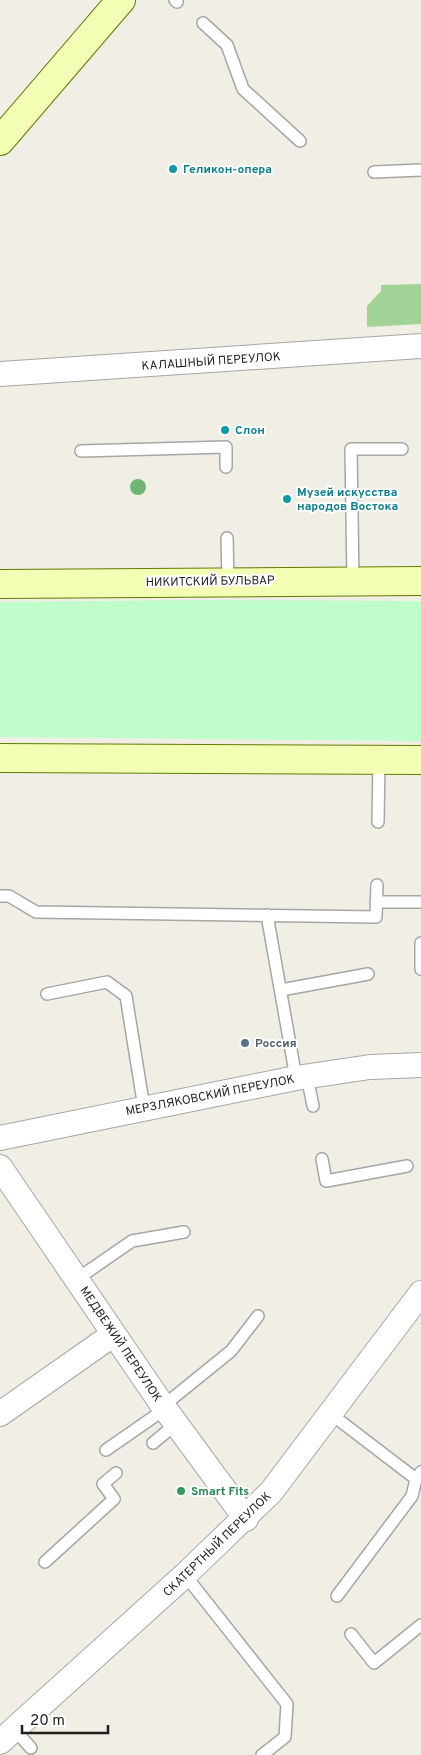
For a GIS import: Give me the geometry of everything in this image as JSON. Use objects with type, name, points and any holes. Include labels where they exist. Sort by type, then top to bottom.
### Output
[{"type":"main road","points":[[0,141],[121,0]]},
{"type":"main road","name":"НИКИТСКИЙ БУЛЬВАР","points":[[0,584],[228,580],[421,580]]},
{"type":"main road","points":[[0,758],[421,760]]},
{"type":"street","name":"КАЛАШНЫЙ ПЕРЕУЛОК","points":[[0,374],[421,346]]},
{"type":"street","name":"МЕРЗЛЯКОВСКИЙ ПЕРЕУЛОК","points":[[0,1138],[302,1077],[370,1067],[421,1065]]},
{"type":"street","name":"МЕДВЕЖИЙ ПЕРЕУЛОК","points":[[0,1167],[168,1413],[246,1518]]},
{"type":"street","name":"СКАТЕРТНЫЙ ПЕРЕУЛОК","points":[[7,1736],[185,1575],[271,1492],[421,1293]]},
{"type":"street","points":[[0,1414],[114,1334]]},
{"type":"lane","points":[[204,23],[227,44],[244,89],[300,141]]},
{"type":"lane","points":[[374,172],[421,170]]},
{"type":"lane","points":[[81,451],[226,447],[226,467]]},
{"type":"lane","points":[[352,580],[351,450],[402,449]]},
{"type":"lane","points":[[227,538],[228,580]]},
{"type":"lane","points":[[378,822],[379,760]]},
{"type":"lane","points":[[0,896],[10,896],[36,912],[376,917],[377,884]]},
{"type":"lane","points":[[376,902],[421,902]]},
{"type":"lane","points":[[267,915],[280,990],[302,1077],[313,1106]]},
{"type":"lane","points":[[421,943],[421,969]]},
{"type":"lane","points":[[280,990],[368,974]]},
{"type":"lane","points":[[47,994],[106,982],[126,996],[144,1108]]},
{"type":"lane","points":[[322,1159],[326,1181],[407,1166]]},
{"type":"lane","points":[[77,1279],[132,1240],[184,1232]]},
{"type":"lane","points":[[106,1450],[168,1413],[231,1351],[258,1316]]},
{"type":"lane","points":[[153,1443],[168,1413]]},
{"type":"lane","points":[[331,1414],[419,1475],[412,1496],[337,1596]]},
{"type":"lane","points":[[45,1562],[114,1500],[103,1484],[116,1473]]},
{"type":"lane","points":[[185,1575],[287,1704],[285,1737],[262,1755]]},
{"type":"lane","points":[[351,1634],[374,1663],[417,1628],[421,1641]]},
{"type":"lane","points":[[7,1736],[30,1748]]},
{"type":"green space","points":[[421,284],[421,324],[367,327],[367,306],[381,291],[381,285]]},
{"type":"green space","points":[[207,600],[421,601],[421,741],[0,737],[0,602]]},
{"type":"place","name":"Геликон-опера","points":[[173,169]]},
{"type":"place","name":"Слон","points":[[225,430]]},
{"type":"place","name":"Музей искусства народов Востока","points":[[287,499]]},
{"type":"place","name":"Россия","points":[[245,1043]]},
{"type":"place","name":"Smart Fits","points":[[181,1491]]}]
